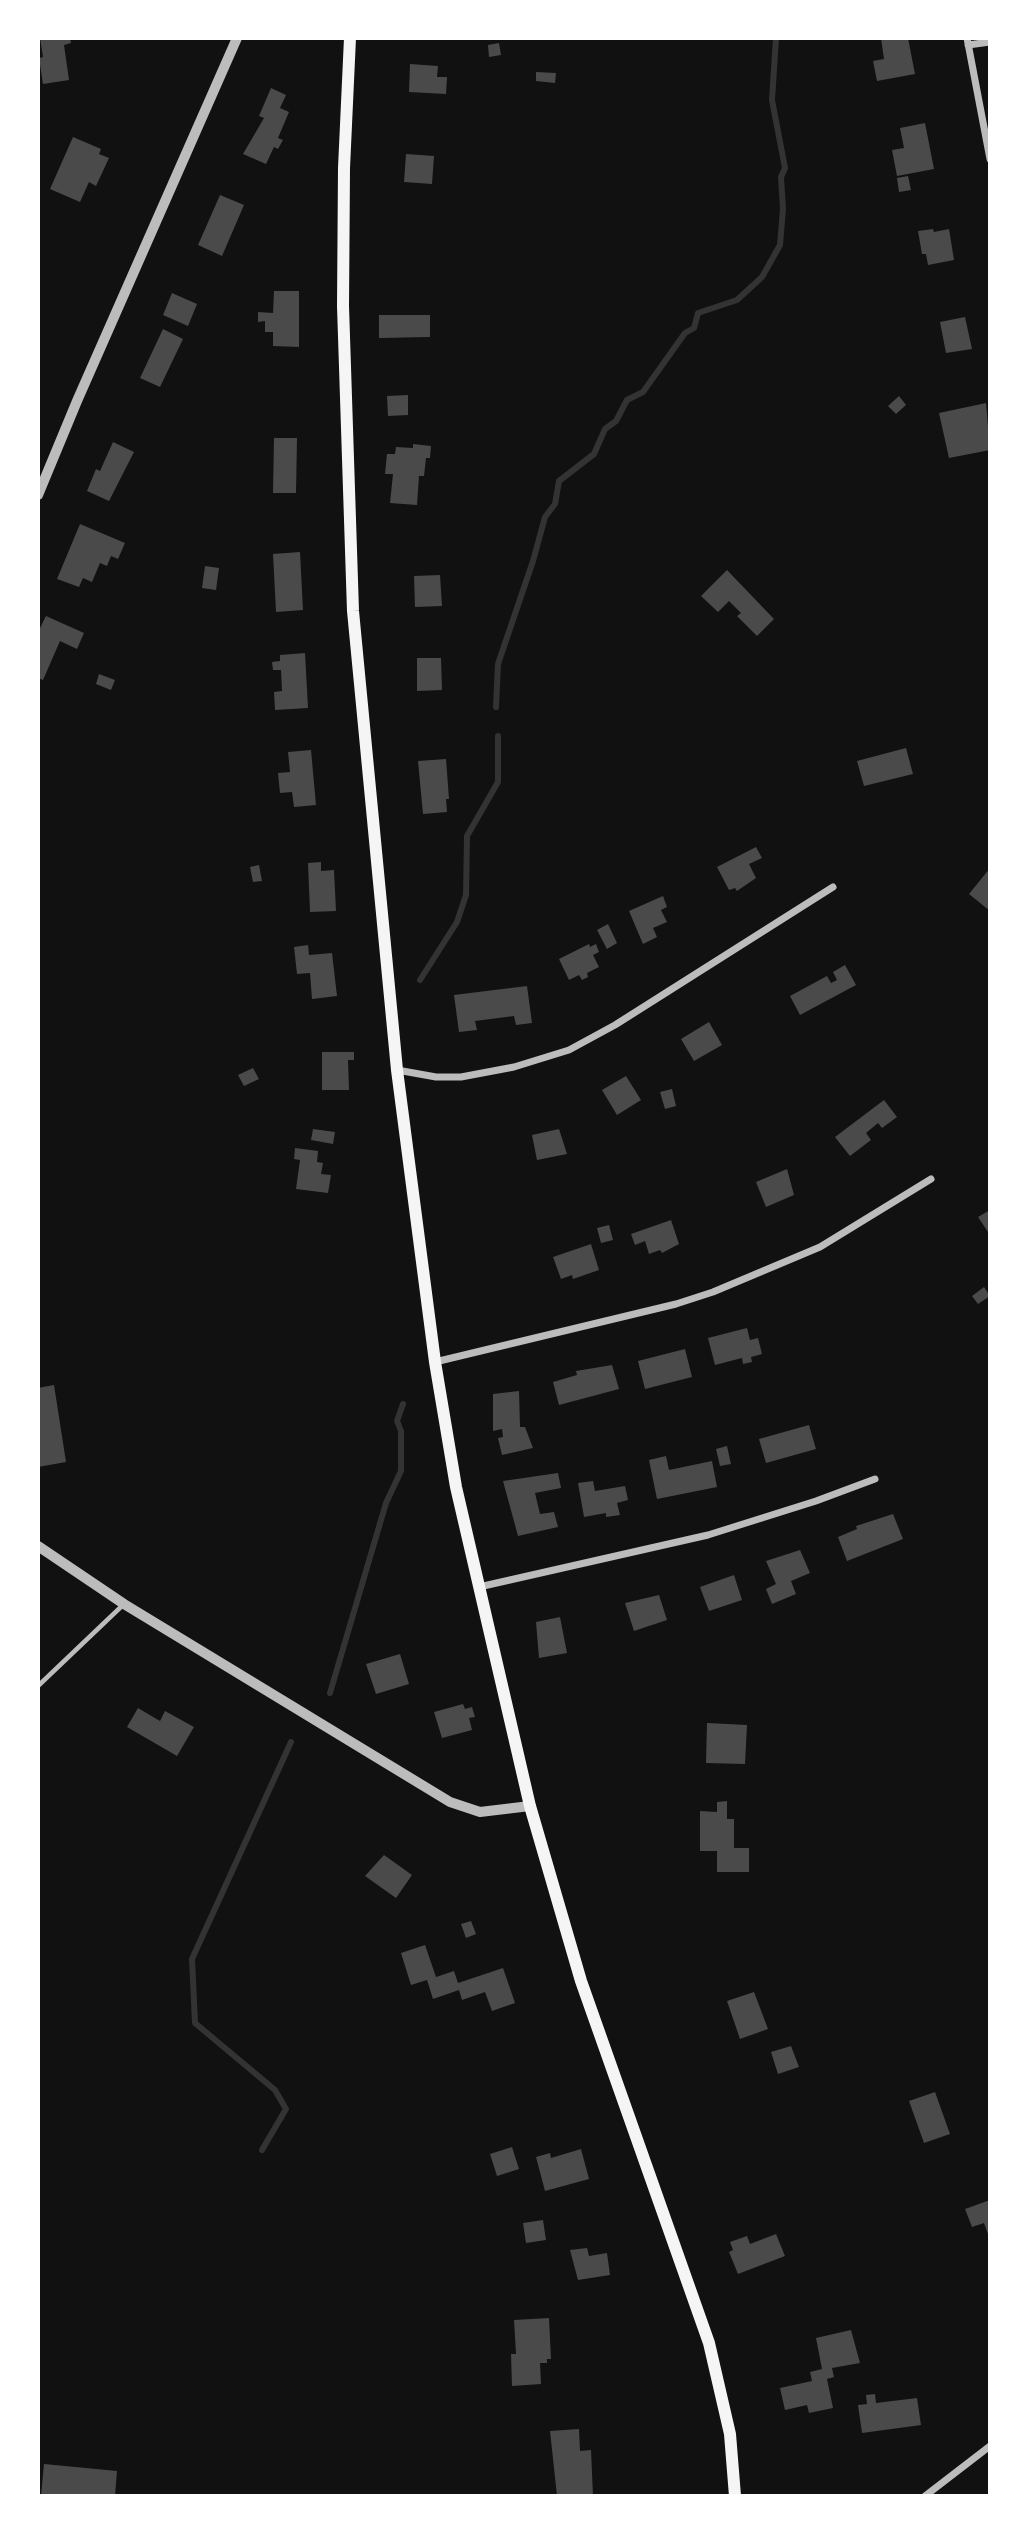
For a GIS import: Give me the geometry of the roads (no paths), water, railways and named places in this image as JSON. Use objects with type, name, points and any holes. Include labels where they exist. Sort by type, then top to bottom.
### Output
[{"type":"main road","points":[[350,38],[342,244],[348,524],[355,636],[397,1070],[435,1362],[456,1487],[530,1806],[581,1981],[709,2343],[730,2434],[735,2496]]},
{"type":"street","points":[[38,495],[76,401],[237,38]]},
{"type":"street","points":[[989,42],[967,42],[989,159]]},
{"type":"street","points":[[397,1070],[436,1077],[461,1077],[514,1067],[569,1050],[615,1025],[833,887]]},
{"type":"street","points":[[435,1362],[676,1304],[750,1278],[820,1247],[931,1179]]},
{"type":"street","points":[[480,1587],[708,1535],[805,1505],[875,1479]]},
{"type":"street","points":[[38,1546],[124,1604],[458,1807],[488,1812],[530,1806]]},
{"type":"street","points":[[925,2496],[989,2446]]},
{"type":"lane","points":[[38,1686],[124,1604]]},
{"type":"waterway","points":[[496,707],[498,664],[545,517],[555,504],[559,481],[594,454],[605,429],[616,421],[627,400],[643,392],[685,333],[694,328],[698,313],[737,300],[762,277],[780,245],[783,209],[781,177],[785,168],[772,100],[776,38]]},
{"type":"waterway","points":[[420,980],[457,922],[466,895],[467,836],[498,782],[498,736]]},
{"type":"waterway","points":[[330,1693],[386,1503],[401,1471],[401,1431],[397,1421],[403,1404]]},
{"type":"waterway","points":[[262,2150],[286,2109],[275,2090],[195,2023],[192,1959],[291,1742]]}]
